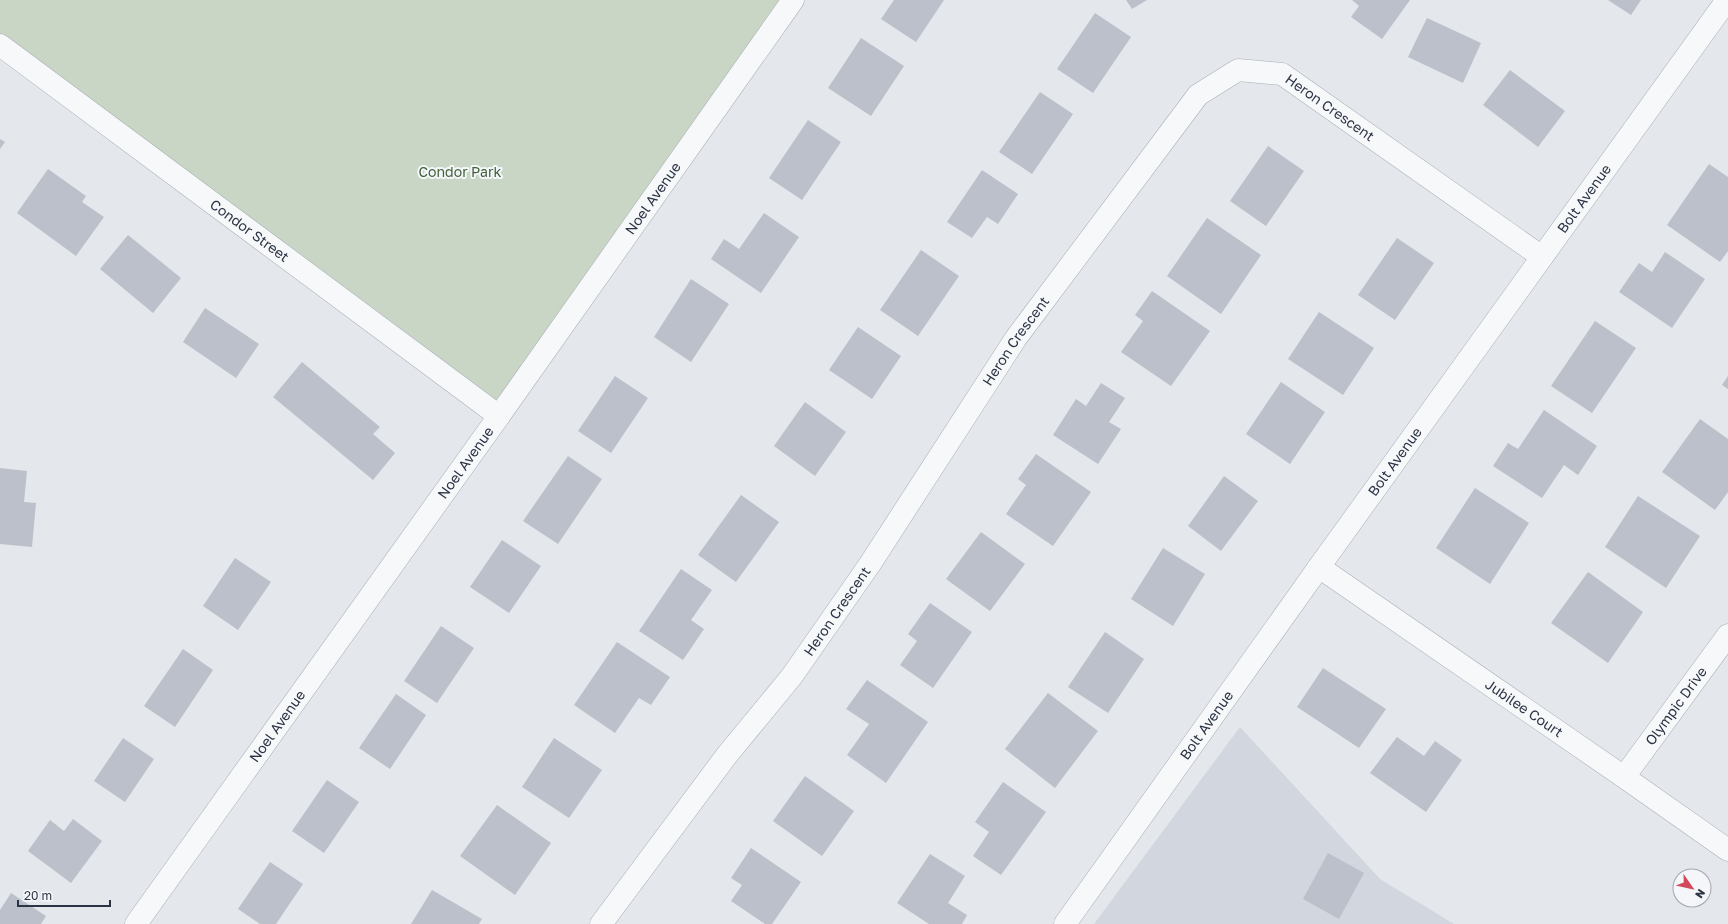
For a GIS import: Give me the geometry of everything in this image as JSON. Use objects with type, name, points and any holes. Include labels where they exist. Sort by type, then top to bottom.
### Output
[{"type":"street","name":"Noel Avenue","points":[[136,924],[499,416],[793,0]]},
{"type":"street","name":"Bolt Avenue","points":[[1065,924],[1319,567],[1727,0]]},
{"type":"street","name":"Condor Street","points":[[0,45],[499,416]]},
{"type":"street","name":"Heron Crescent","points":[[601,924],[727,755],[792,676],[870,564],[1016,338],[1198,95],[1238,70],[1282,74],[1542,257]]},
{"type":"street","name":"Jubilee Court","points":[[1319,567],[1728,850]]},
{"type":"street","name":"Olympic Drive","points":[[1624,777],[1728,635]]},
{"type":"shaded area","points":[[1240,727],[1380,879],[1454,924],[1094,924]]},
{"type":"green space","name":"Condor Park","points":[[0,0],[793,0],[499,416],[0,45]]},
{"type":"building","points":[[894,0],[944,0],[916,42],[881,19]]},
{"type":"building","points":[[1126,0],[1147,0],[1132,9]]},
{"type":"building","points":[[1352,0],[1410,0],[1382,39],[1351,17],[1359,6]]},
{"type":"building","points":[[1608,0],[1641,0],[1631,15]]},
{"type":"building","points":[[1095,13],[1131,37],[1093,93],[1057,69]]},
{"type":"building","points":[[1427,18],[1481,43],[1463,83],[1408,57]]},
{"type":"building","points":[[861,38],[904,66],[871,116],[828,88]]},
{"type":"building","points":[[1510,70],[1565,111],[1538,147],[1483,105]]},
{"type":"building","points":[[1040,92],[1073,114],[1032,174],[999,152]]},
{"type":"building","points":[[808,120],[841,142],[802,200],[769,178]]},
{"type":"building","points":[[0,139],[5,142],[0,149]]},
{"type":"building","points":[[1268,146],[1304,171],[1266,226],[1230,201]]},
{"type":"building","points":[[1709,164],[1728,177],[1728,251],[1720,262],[1667,225]]},
{"type":"building","points":[[48,169],[86,196],[82,202],[104,217],[76,256],[17,213]]},
{"type":"building","points":[[982,170],[1018,194],[998,224],[987,217],[972,238],[947,222]]},
{"type":"building","points":[[764,213],[799,237],[761,293],[711,259],[724,239],[739,249]]},
{"type":"building","points":[[1207,218],[1261,255],[1221,314],[1167,276]]},
{"type":"building","points":[[128,235],[181,278],[153,313],[100,269]]},
{"type":"building","points":[[1397,238],[1434,263],[1395,320],[1358,295]]},
{"type":"building","points":[[921,250],[959,276],[918,336],[880,310]]},
{"type":"building","points":[[1665,252],[1705,279],[1672,328],[1619,292],[1639,263],[1652,272]]},
{"type":"building","points":[[691,279],[729,304],[691,362],[654,337]]},
{"type":"building","points":[[1152,291],[1210,331],[1171,386],[1121,352],[1143,321],[1135,315]]},
{"type":"building","points":[[205,308],[259,344],[236,378],[183,342]]},
{"type":"building","points":[[1319,312],[1374,348],[1343,395],[1288,359]]},
{"type":"building","points":[[1595,321],[1636,348],[1592,413],[1551,386]]},
{"type":"building","points":[[858,327],[901,356],[872,399],[829,370]]},
{"type":"building","points":[[302,362],[380,427],[373,434],[395,453],[373,480],[273,397]]},
{"type":"building","points":[[615,376],[648,398],[611,453],[578,431]]},
{"type":"building","points":[[1728,376],[1728,389],[1722,385]]},
{"type":"building","points":[[1281,382],[1325,412],[1290,464],[1246,434]]},
{"type":"building","points":[[1101,383],[1125,398],[1109,422],[1121,429],[1098,464],[1053,435],[1076,399],[1086,406]]},
{"type":"building","points":[[805,402],[846,432],[815,476],[774,446]]},
{"type":"building","points":[[1544,410],[1597,446],[1578,475],[1564,465],[1542,498],[1493,466],[1508,443],[1518,449]]},
{"type":"building","points":[[1700,419],[1728,439],[1728,492],[1715,510],[1662,472]]},
{"type":"building","points":[[1036,454],[1091,492],[1053,546],[1006,514],[1026,485],[1018,479]]},
{"type":"building","points":[[568,456],[602,479],[558,544],[523,521]]},
{"type":"building","points":[[0,468],[27,471],[24,502],[36,503],[32,547],[0,544]]},
{"type":"building","points":[[1224,476],[1258,501],[1221,551],[1188,526]]},
{"type":"building","points":[[1475,488],[1529,523],[1490,584],[1436,548]]},
{"type":"building","points":[[741,495],[779,522],[736,582],[698,555]]},
{"type":"building","points":[[1638,496],[1700,536],[1666,588],[1605,547]]},
{"type":"building","points":[[981,532],[1025,564],[990,611],[946,579]]},
{"type":"building","points":[[502,540],[541,566],[509,613],[470,587]]},
{"type":"building","points":[[1163,548],[1205,574],[1173,626],[1131,599]]},
{"type":"building","points":[[235,558],[271,582],[238,630],[203,606]]},
{"type":"building","points":[[681,569],[712,590],[691,620],[704,629],[683,660],[639,631]]},
{"type":"building","points":[[1588,572],[1643,612],[1608,663],[1551,623]]},
{"type":"building","points":[[930,603],[972,632],[933,688],[900,665],[917,641],[908,634]]},
{"type":"building","points":[[441,626],[474,648],[437,703],[404,681]]},
{"type":"building","points":[[1105,632],[1144,659],[1108,713],[1068,687]]},
{"type":"building","points":[[617,642],[670,677],[651,705],[639,698],[615,733],[574,705]]},
{"type":"building","points":[[183,649],[213,670],[175,727],[144,706]]},
{"type":"building","points":[[1323,668],[1386,709],[1359,748],[1297,707]]},
{"type":"building","points":[[867,680],[928,722],[886,783],[847,755],[869,724],[846,709]]},
{"type":"building","points":[[1048,693],[1098,731],[1055,788],[1005,749]]},
{"type":"building","points":[[396,694],[426,715],[390,769],[359,748]]},
{"type":"building","points":[[1397,737],[1424,756],[1435,741],[1462,760],[1426,812],[1370,773]]},
{"type":"building","points":[[123,738],[154,759],[125,802],[94,781]]},
{"type":"building","points":[[554,738],[602,770],[569,818],[522,787]]},
{"type":"building","points":[[805,776],[854,811],[822,856],[773,821]]},
{"type":"building","points":[[327,780],[359,802],[324,853],[292,831]]},
{"type":"building","points":[[1003,782],[1046,812],[1001,875],[973,856],[989,832],[975,822]]},
{"type":"building","points":[[497,805],[551,843],[515,895],[460,856]]},
{"type":"building","points":[[73,819],[102,841],[71,883],[28,851],[50,820],[64,831]]},
{"type":"building","points":[[751,848],[801,882],[772,924],[765,924],[731,901],[742,885],[731,878]]},
{"type":"building","points":[[1328,853],[1364,873],[1339,919],[1303,899]]},
{"type":"building","points":[[930,854],[965,876],[948,903],[967,915],[962,924],[929,924],[897,903]]},
{"type":"building","points":[[270,862],[303,884],[276,924],[260,924],[238,909]]},
{"type":"building","points":[[432,890],[482,919],[479,924],[411,924]]},
{"type":"building","points":[[11,893],[46,916],[41,924],[0,924],[0,910]]}]
